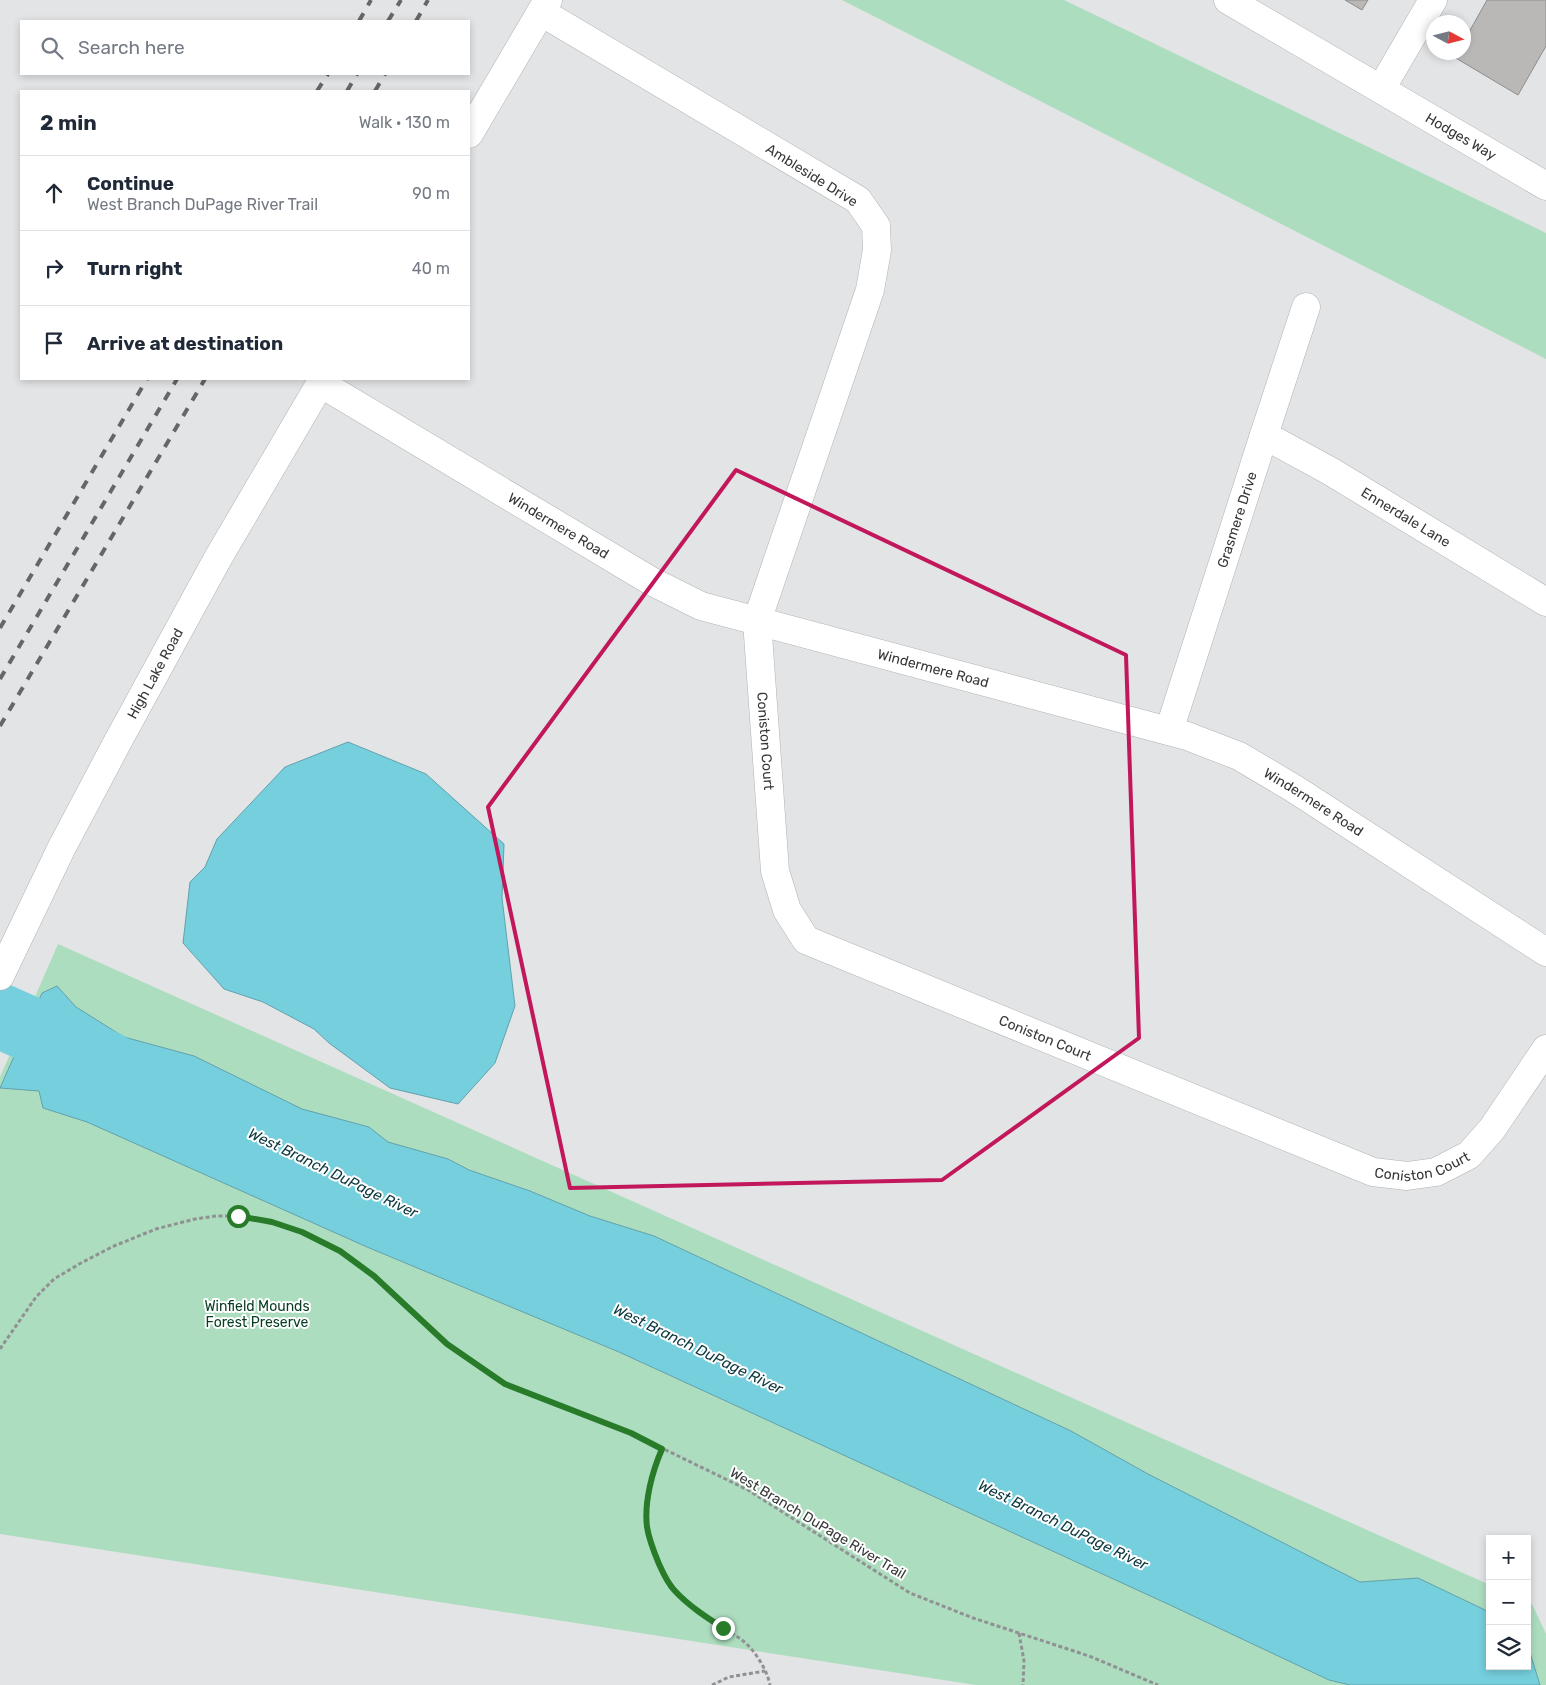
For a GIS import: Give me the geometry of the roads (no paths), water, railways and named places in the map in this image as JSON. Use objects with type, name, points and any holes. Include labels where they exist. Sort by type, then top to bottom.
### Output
[{"type":"street","name":"Hodges Way","points":[[1228,0],[1381,89],[1544,180]]},
{"type":"street","points":[[1381,89],[1433,0]]},
{"type":"street","points":[[470,132],[544,6]]},
{"type":"street","name":"Ambleside Drive","points":[[544,6],[858,200],[876,226],[877,250],[870,290],[757,620]]},
{"type":"street","name":"Grasmere Drive","points":[[1168,731],[1306,307]]},
{"type":"street","name":"Windermere Road","points":[[322,381],[651,581],[701,606],[1187,736],[1239,756],[1270,774],[1546,952]]},
{"type":"street","name":"High Lake Road","points":[[0,976],[61,849],[117,743],[218,558],[322,381]]},
{"type":"street","name":"Ennerdale Lane","points":[[1264,435],[1330,471],[1546,602]]},
{"type":"street","name":"Coniston Court","points":[[757,620],[774,871],[787,910],[806,940],[1373,1172],[1407,1176],[1436,1172],[1469,1154],[1492,1129],[1546,1049]]},
{"type":"water","points":[[348,742],[426,774],[504,844],[502,898],[515,1006],[495,1063],[458,1104],[390,1088],[329,1043],[314,1029],[263,1002],[224,989],[183,943],[190,882],[205,867],[217,839],[285,767]]},
{"type":"water","points":[[57,986],[76,1007],[124,1037],[194,1056],[302,1109],[369,1127],[388,1142],[448,1159],[469,1170],[530,1191],[590,1216],[654,1236],[1071,1431],[1148,1474],[1360,1582],[1418,1578],[1486,1611],[1486,1670],[1531,1670],[1531,1656],[1540,1685],[1350,1685],[1329,1680],[619,1352],[367,1247],[87,1122],[43,1108],[39,1091],[0,1088],[42,993]]},
{"type":"waterway","name":"West Branch DuPage River","points":[[0,1016],[108,1064]]},
{"type":"railway","points":[[360,20],[371,0]]},
{"type":"railway","points":[[389,20],[401,0]]},
{"type":"railway","points":[[417,20],[428,0]]},
{"type":"railway","points":[[318,90],[327,75]]},
{"type":"railway","points":[[348,90],[356,75]]},
{"type":"railway","points":[[376,90],[384,75]]},
{"type":"railway","points":[[0,628],[146,380]]},
{"type":"railway","points":[[0,679],[176,380]]},
{"type":"railway","points":[[0,726],[204,380]]},
{"type":"park label","name":"Winfield Mounds Forest Preserve","points":[[257,1314]]}]
